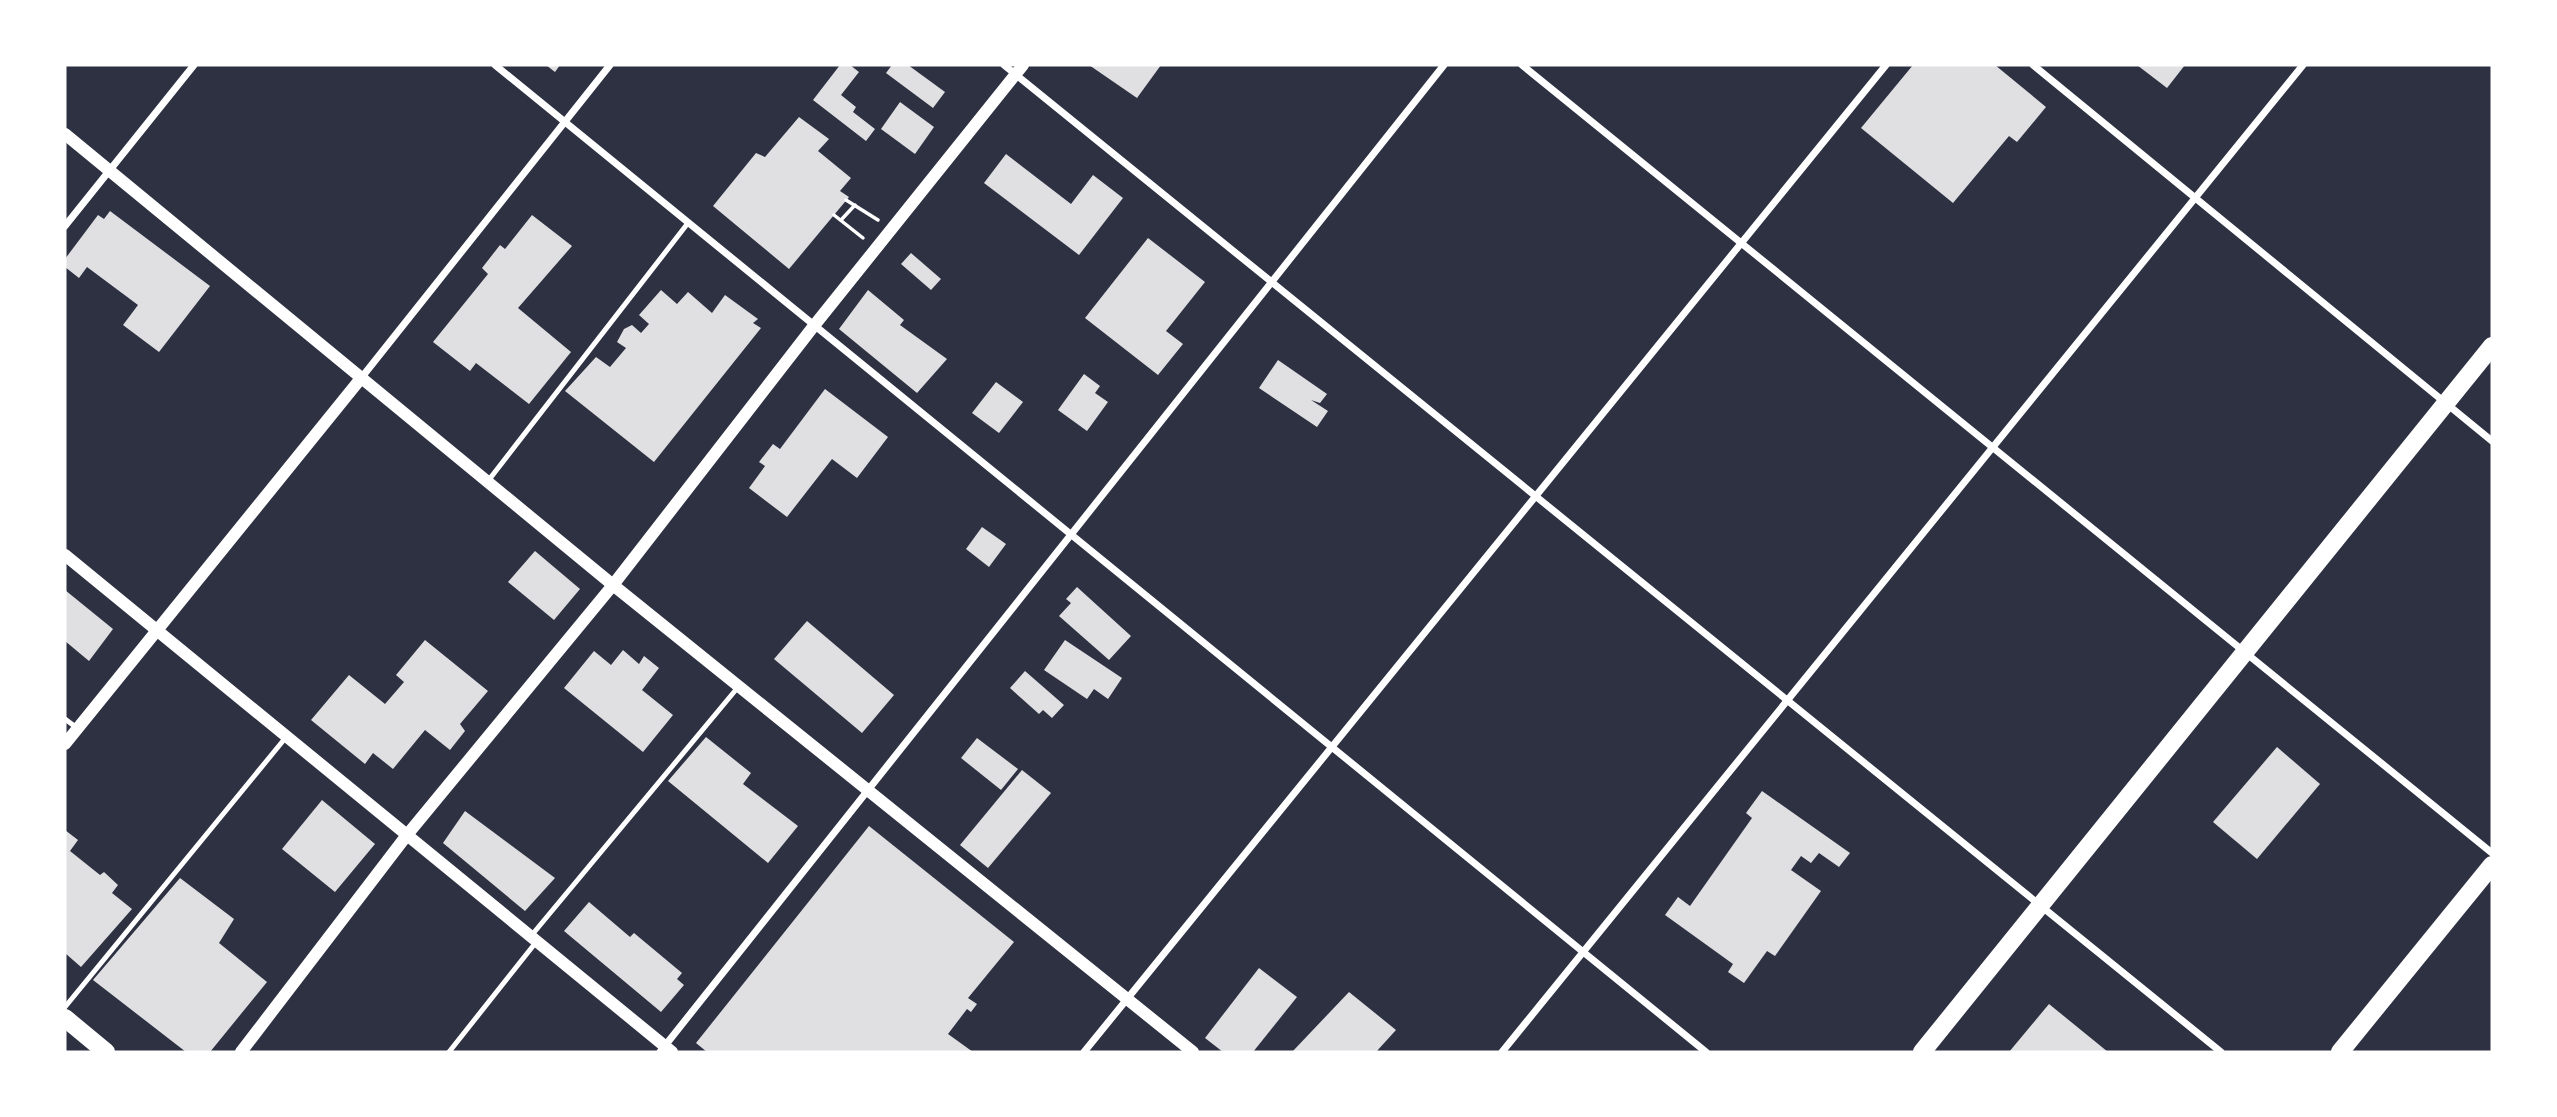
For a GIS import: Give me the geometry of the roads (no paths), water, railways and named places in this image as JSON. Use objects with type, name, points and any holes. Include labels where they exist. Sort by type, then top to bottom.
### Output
[{"type":"main road","points":[[1922,1052],[2492,346]]},
{"type":"main road","points":[[2340,1052],[2492,864]]},
{"type":"main road","points":[[65,1018],[106,1052]]},
{"type":"street","points":[[65,226],[194,65]]},
{"type":"street","points":[[495,65],[813,327],[1706,1052]]},
{"type":"street","points":[[65,744],[610,65]]},
{"type":"street","points":[[1004,65],[1019,69],[1535,496],[2221,1052]]},
{"type":"street","points":[[65,555],[534,939],[665,1050],[867,789],[1444,65]]},
{"type":"street","points":[[1522,65],[2492,853]]},
{"type":"street","points":[[1084,1052],[1886,65]]},
{"type":"street","points":[[2033,65],[2492,441]]},
{"type":"street","points":[[1502,1052],[2304,65]]},
{"type":"street","points":[[241,1052],[407,835],[613,585],[813,327],[1019,69]]},
{"type":"street","points":[[65,134],[613,585],[1193,1052]]},
{"type":"lane","points":[[488,481],[688,223]]},
{"type":"lane","points":[[449,1052],[534,939],[738,686]]},
{"type":"lane","points":[[65,719],[77,729]]},
{"type":"lane","points":[[65,1007],[287,736]]}]
